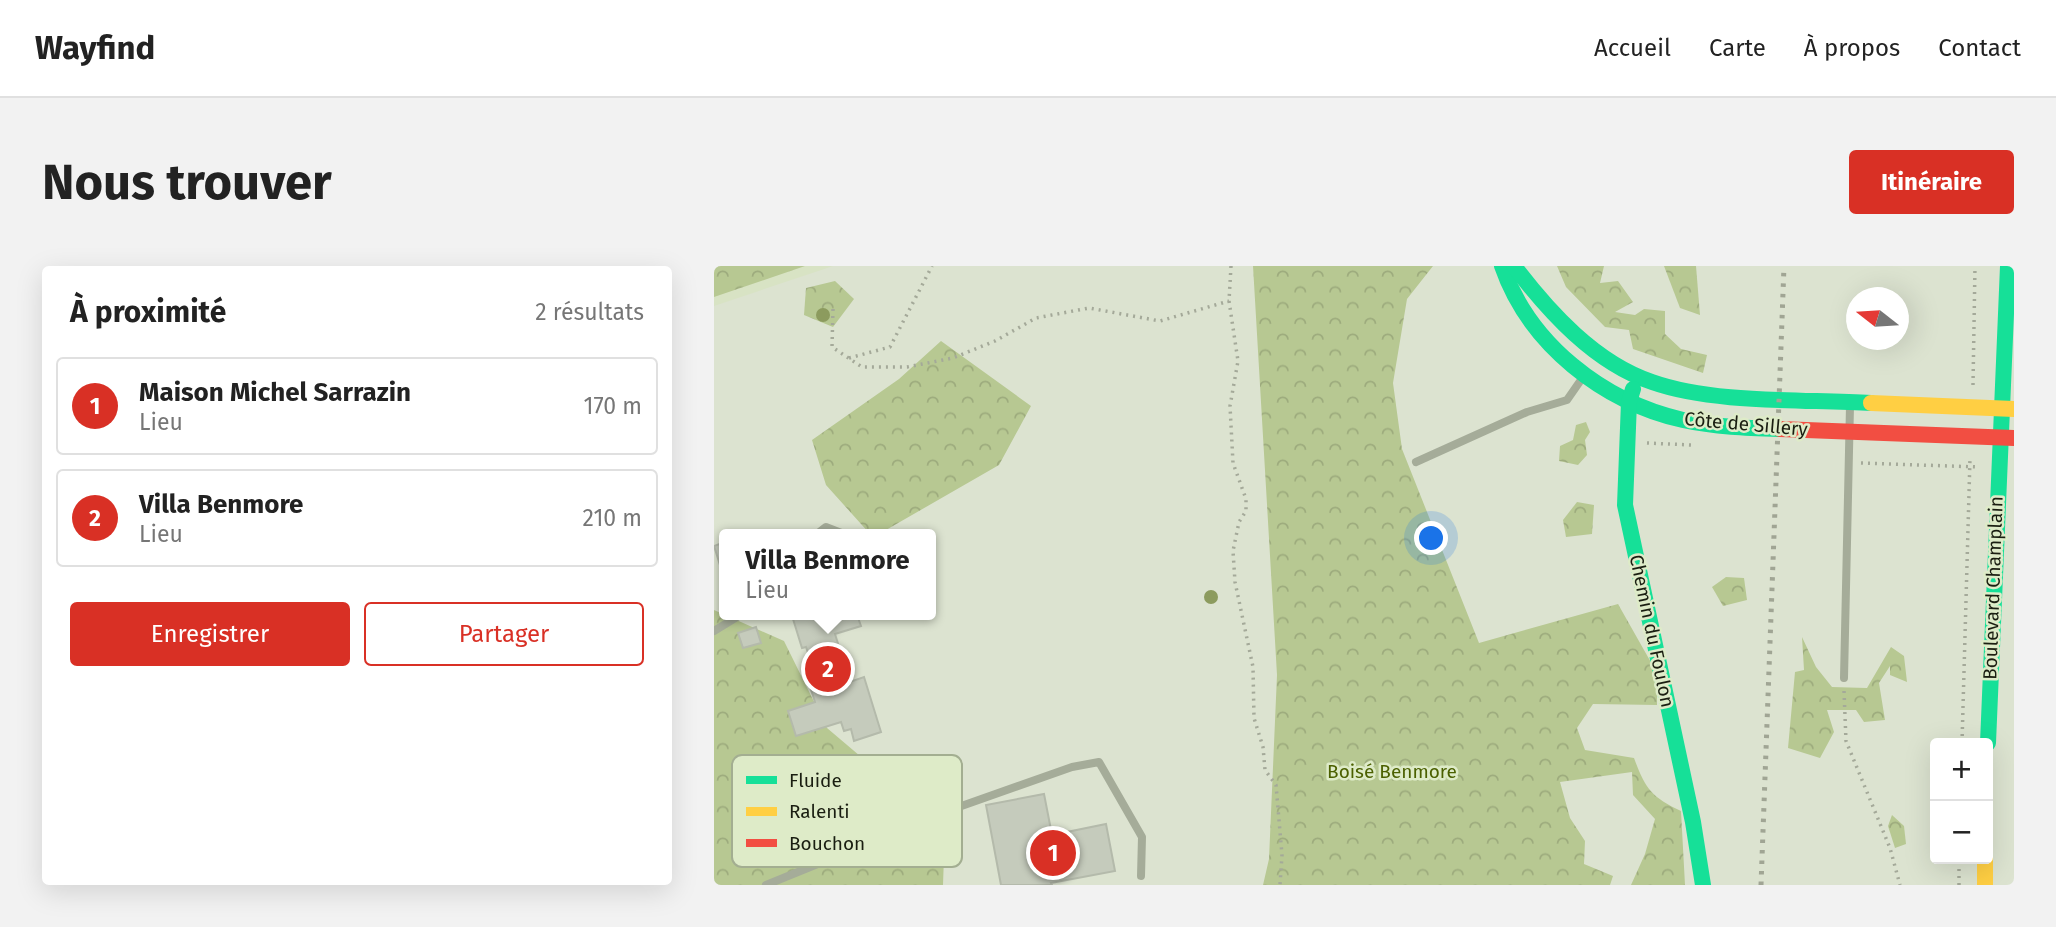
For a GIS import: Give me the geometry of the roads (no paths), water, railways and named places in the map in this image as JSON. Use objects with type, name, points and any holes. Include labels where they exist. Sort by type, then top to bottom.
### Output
[{"type":"street","name":"Côte de Sillery","points":[[1502,266],[1521,308],[1549,345],[1585,374],[1629,402],[1667,416],[1702,422],[1849,432],[2007,438]]},
{"type":"street","name":"Côte de Sillery","points":[[1514,266],[1533,292],[1561,321],[1603,355],[1638,376],[1734,397],[2008,409]]},
{"type":"street","name":"Boulevard Champlain","points":[[1988,738],[1997,468],[2007,438],[2008,409],[2003,386],[2008,266]]},
{"type":"street","name":"Chemin du Foulon","points":[[1638,376],[1629,402],[1625,505],[1693,822],[1703,885]]},
{"type":"street","points":[[1984,885],[1985,864]]},
{"type":"lane","points":[[1416,462],[1527,412],[1567,400],[1585,374]]},
{"type":"lane","points":[[1844,678],[1851,403]]},
{"type":"lane","points":[[714,631],[732,620]]},
{"type":"lane","points":[[962,806],[1072,767],[1099,762],[1142,837],[1141,876]]},
{"type":"lane","points":[[766,885],[810,867]]},
{"type":"railway","points":[[1761,885],[1784,266]]},
{"type":"place","name":"Villa Benmore","points":[[828,669]]},
{"type":"place","name":"Maison Michel Sarrazin","points":[[1053,853]]},
{"type":"park label","name":"Boisé Benmore","points":[[1392,771]]}]
